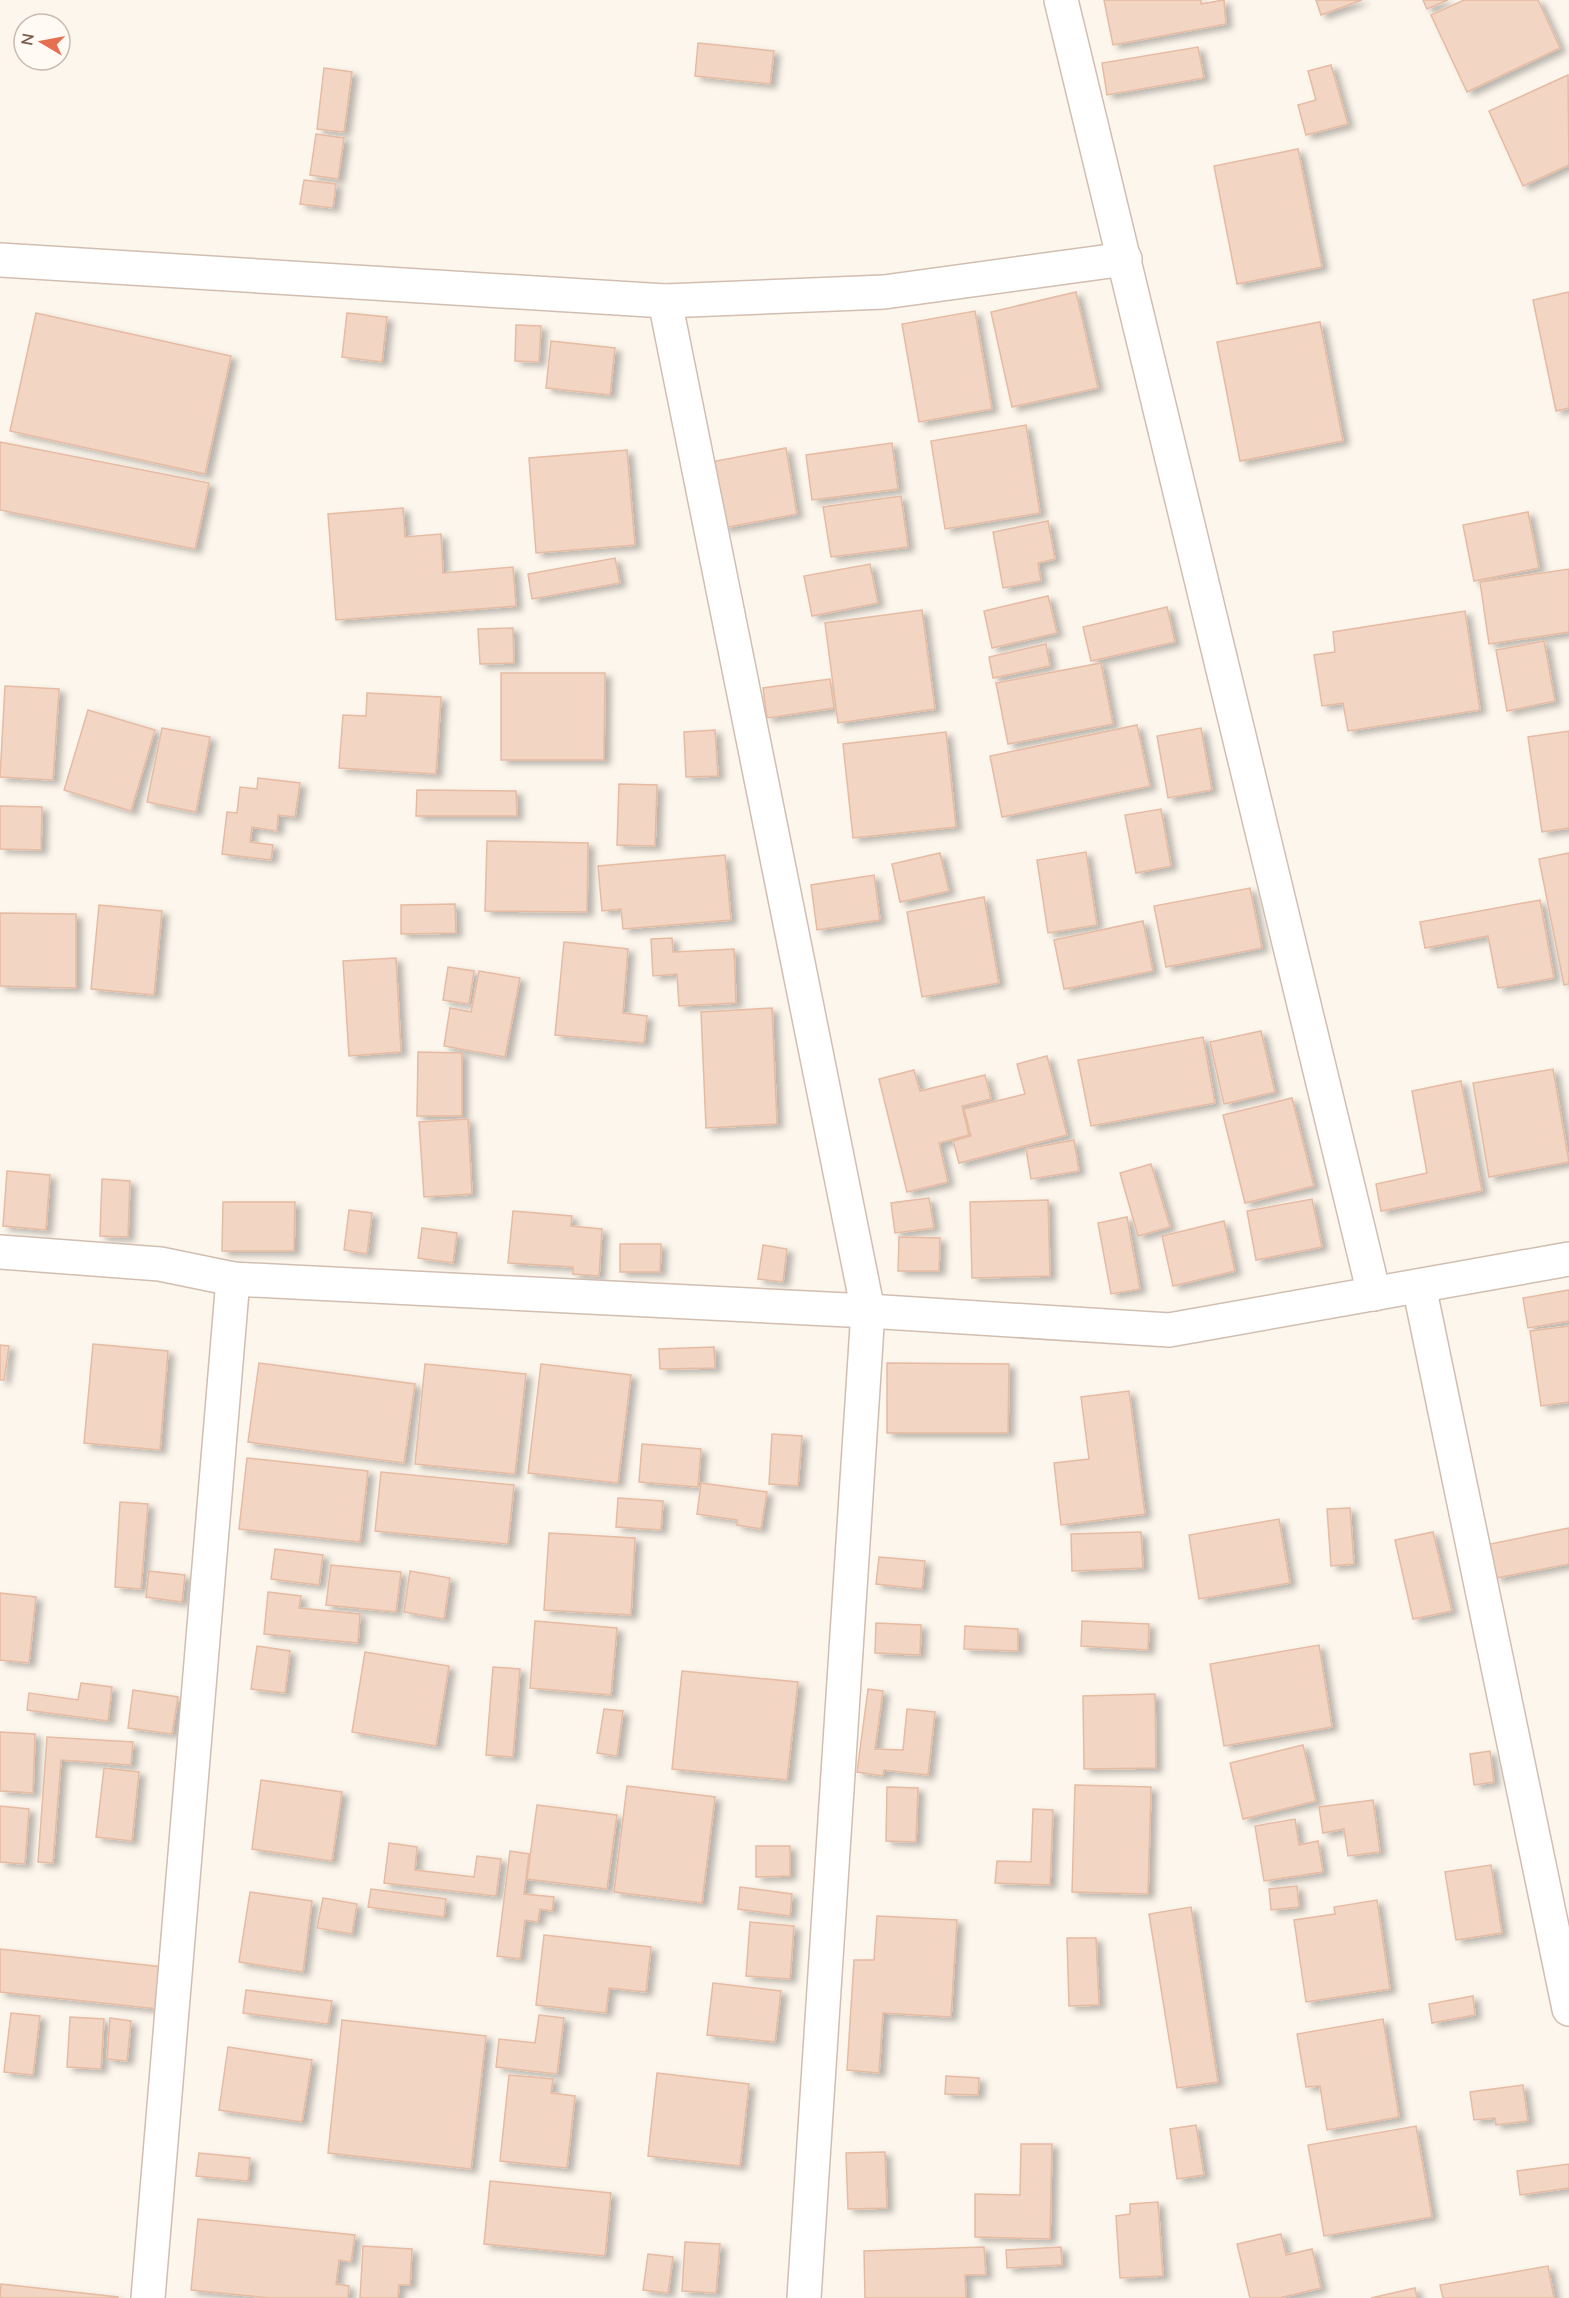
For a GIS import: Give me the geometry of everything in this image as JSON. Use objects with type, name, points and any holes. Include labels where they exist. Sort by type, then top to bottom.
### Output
[{"type":"street","points":[[1061,0],[1374,1294]]},
{"type":"street","points":[[0,260],[665,301],[884,292],[1125,260]]},
{"type":"street","points":[[665,301],[868,1311],[804,2298]]},
{"type":"street","points":[[0,1252],[160,1264],[233,1279],[868,1311],[1169,1330],[1569,1259]]},
{"type":"street","points":[[148,2298],[233,1279]]},
{"type":"street","points":[[1419,1286],[1569,2009]]},
{"type":"building","points":[[1104,0],[1201,0],[1201,4],[1224,0],[1226,24],[1113,45]]},
{"type":"building","points":[[1316,0],[1362,0],[1321,15]]},
{"type":"building","points":[[1423,0],[1448,0],[1427,9]]},
{"type":"building","points":[[1464,0],[1538,0],[1560,48],[1467,92],[1431,15]]},
{"type":"building","points":[[698,43],[774,51],[770,84],[695,76]]},
{"type":"building","points":[[1198,47],[1204,78],[1107,95],[1102,63]]},
{"type":"building","points":[[1331,65],[1348,124],[1306,135],[1298,105],[1316,100],[1308,71]]},
{"type":"building","points":[[324,68],[352,72],[344,132],[317,129]]},
{"type":"building","points":[[1568,75],[1569,165],[1523,186],[1489,111]]},
{"type":"building","points":[[316,134],[344,138],[338,179],[310,175]]},
{"type":"building","points":[[1298,149],[1322,267],[1237,284],[1214,166]]},
{"type":"building","points":[[304,180],[336,184],[333,208],[300,204]]},
{"type":"building","points":[[1076,292],[1098,388],[1012,407],[991,312]]},
{"type":"building","points":[[1569,292],[1569,408],[1556,411],[1533,300]]},
{"type":"building","points":[[975,311],[992,409],[919,422],[902,324]]},
{"type":"building","points":[[36,313],[231,356],[205,474],[10,431]]},
{"type":"building","points":[[347,313],[387,317],[382,362],[342,357]]},
{"type":"building","points":[[1320,322],[1343,441],[1240,461],[1217,342]]},
{"type":"building","points":[[516,325],[541,326],[539,362],[515,361]]},
{"type":"building","points":[[551,341],[615,348],[610,395],[546,388]]},
{"type":"building","points":[[1026,425],[1040,513],[945,529],[931,441]]},
{"type":"building","points":[[0,442],[209,483],[195,549],[0,510]]},
{"type":"building","points":[[892,443],[898,489],[812,500],[806,455]]},
{"type":"building","points":[[786,448],[797,514],[723,528],[711,462]]},
{"type":"building","points":[[627,450],[635,545],[536,553],[529,458]]},
{"type":"building","points":[[901,496],[908,547],[831,557],[823,507]]},
{"type":"building","points":[[403,508],[405,537],[441,534],[443,573],[513,567],[516,606],[336,620],[328,514]]},
{"type":"building","points":[[1528,512],[1539,568],[1474,581],[1463,525]]},
{"type":"building","points":[[1048,521],[1055,559],[1038,563],[1041,581],[1003,588],[993,532]]},
{"type":"building","points":[[615,558],[620,583],[532,599],[528,574]]},
{"type":"building","points":[[870,564],[878,603],[812,616],[804,576]]},
{"type":"building","points":[[1569,569],[1569,632],[1489,644],[1480,582]]},
{"type":"building","points":[[1048,596],[1057,633],[992,648],[984,611]]},
{"type":"building","points":[[1167,607],[1175,642],[1091,661],[1083,627]]},
{"type":"building","points":[[922,610],[935,709],[838,723],[825,623]]},
{"type":"building","points":[[1465,611],[1480,710],[1348,731],[1343,703],[1322,706],[1314,655],[1335,652],[1333,632]]},
{"type":"building","points":[[513,628],[514,663],[480,664],[478,629]]},
{"type":"building","points":[[1544,641],[1555,701],[1507,711],[1496,650]]},
{"type":"building","points":[[1046,644],[1050,666],[993,678],[989,657]]},
{"type":"building","points":[[1101,663],[1113,724],[1008,744],[996,683]]},
{"type":"building","points":[[501,673],[605,673],[604,760],[501,760]]},
{"type":"building","points":[[830,679],[834,708],[767,718],[763,688]]},
{"type":"building","points":[[5,686],[59,689],[53,780],[0,777]]},
{"type":"building","points":[[367,693],[441,697],[436,774],[339,768],[343,715],[366,716]]},
{"type":"building","points":[[88,710],[155,730],[131,811],[64,790]]},
{"type":"building","points":[[1137,725],[1150,786],[1002,817],[990,756]]},
{"type":"building","points":[[162,728],[210,737],[196,812],[147,802]]},
{"type":"building","points":[[1201,728],[1212,790],[1168,798],[1157,736]]},
{"type":"building","points":[[715,730],[718,776],[686,777],[684,732]]},
{"type":"building","points":[[1569,731],[1569,828],[1542,832],[1528,737]]},
{"type":"building","points":[[946,732],[956,827],[853,838],[843,744]]},
{"type":"building","points":[[258,778],[300,783],[295,817],[278,815],[277,831],[252,827],[250,842],[273,845],[271,860],[222,854],[227,812],[237,813],[240,787],[257,789]]},
{"type":"building","points":[[619,784],[657,785],[655,846],[617,845]]},
{"type":"building","points":[[417,790],[516,791],[517,816],[416,816]]},
{"type":"building","points":[[0,806],[42,807],[41,850],[0,849]]},
{"type":"building","points":[[1161,809],[1171,866],[1136,873],[1125,815]]},
{"type":"building","points":[[487,841],[588,843],[587,912],[485,911]]},
{"type":"building","points":[[1086,852],[1097,925],[1048,933],[1037,860]]},
{"type":"building","points":[[940,853],[949,891],[900,902],[892,864]]},
{"type":"building","points":[[1569,853],[1569,984],[1564,985],[1539,859]]},
{"type":"building","points":[[725,855],[731,920],[623,929],[621,909],[602,911],[598,866]]},
{"type":"building","points":[[874,875],[880,920],[817,930],[811,885]]},
{"type":"building","points":[[1250,888],[1262,948],[1166,967],[1154,906]]},
{"type":"building","points":[[984,897],[999,983],[922,997],[907,912]]},
{"type":"building","points":[[1540,900],[1554,978],[1498,988],[1488,936],[1425,948],[1420,922]]},
{"type":"building","points":[[455,904],[456,933],[401,934],[401,905]]},
{"type":"building","points":[[99,905],[162,911],[154,995],[91,989]]},
{"type":"building","points":[[0,913],[76,914],[76,988],[0,986]]},
{"type":"building","points":[[1143,921],[1153,971],[1064,989],[1054,940]]},
{"type":"building","points":[[672,938],[673,952],[734,949],[736,1003],[679,1006],[677,974],[653,976],[651,939]]},
{"type":"building","points":[[564,942],[628,949],[623,1013],[647,1016],[644,1043],[555,1035]]},
{"type":"building","points":[[396,958],[401,1052],[349,1056],[343,961]]},
{"type":"building","points":[[448,967],[474,971],[469,1004],[443,1000]]},
{"type":"building","points":[[479,971],[520,978],[505,1057],[444,1046],[450,1008],[471,1012]]},
{"type":"building","points":[[772,1008],[777,1124],[706,1128],[701,1012]]},
{"type":"building","points":[[1261,1031],[1275,1092],[1224,1104],[1210,1042]]},
{"type":"building","points":[[1203,1037],[1215,1103],[1091,1126],[1078,1060]]},
{"type":"building","points":[[418,1052],[462,1053],[462,1116],[417,1116]]},
{"type":"building","points":[[1047,1056],[1067,1135],[959,1163],[953,1141],[971,1136],[964,1109],[1025,1094],[1017,1064]]},
{"type":"building","points":[[1553,1069],[1569,1162],[1489,1177],[1473,1083]]},
{"type":"building","points":[[914,1070],[920,1091],[985,1075],[991,1099],[962,1106],[969,1135],[939,1143],[948,1182],[907,1192],[879,1079]]},
{"type":"building","points":[[1461,1081],[1482,1191],[1381,1211],[1376,1184],[1427,1173],[1412,1091]]},
{"type":"building","points":[[1292,1098],[1314,1186],[1245,1203],[1223,1115]]},
{"type":"building","points":[[468,1119],[472,1194],[424,1197],[419,1122]]},
{"type":"building","points":[[1074,1140],[1079,1171],[1031,1179],[1026,1149]]},
{"type":"building","points":[[1151,1164],[1170,1227],[1138,1236],[1120,1173]]},
{"type":"building","points":[[7,1171],[50,1175],[46,1230],[3,1226]]},
{"type":"building","points":[[102,1179],[130,1181],[128,1237],[100,1236]]},
{"type":"building","points":[[929,1198],[934,1228],[895,1233],[891,1203]]},
{"type":"building","points":[[1312,1199],[1322,1247],[1256,1260],[1247,1211]]},
{"type":"building","points":[[1048,1200],[1050,1276],[972,1278],[970,1202]]},
{"type":"building","points":[[223,1202],[295,1202],[294,1251],[222,1251]]},
{"type":"building","points":[[349,1210],[372,1213],[367,1254],[344,1250]]},
{"type":"building","points":[[513,1211],[572,1216],[571,1226],[602,1229],[599,1276],[573,1274],[573,1267],[508,1263]]},
{"type":"building","points":[[1127,1217],[1140,1289],[1111,1294],[1098,1223]]},
{"type":"building","points":[[1224,1221],[1235,1271],[1173,1286],[1162,1236]]},
{"type":"building","points":[[422,1228],[457,1233],[453,1263],[418,1258]]},
{"type":"building","points":[[899,1237],[940,1238],[939,1271],[898,1271]]},
{"type":"building","points":[[620,1244],[661,1244],[660,1272],[620,1272]]},
{"type":"building","points":[[763,1245],[787,1249],[783,1282],[758,1279]]},
{"type":"building","points":[[1569,1290],[1569,1321],[1528,1328],[1523,1298]]},
{"type":"building","points":[[1569,1326],[1569,1402],[1541,1406],[1530,1331]]},
{"type":"building","points":[[93,1344],[168,1351],[160,1450],[84,1443]]},
{"type":"building","points":[[0,1345],[9,1346],[4,1380],[0,1380]]},
{"type":"building","points":[[714,1347],[715,1368],[660,1369],[659,1349]]},
{"type":"building","points":[[259,1363],[415,1384],[404,1463],[248,1442]]},
{"type":"building","points":[[887,1363],[1009,1364],[1008,1433],[887,1433]]},
{"type":"building","points":[[425,1364],[526,1374],[515,1474],[415,1464]]},
{"type":"building","points":[[541,1364],[631,1375],[618,1483],[528,1473]]},
{"type":"building","points":[[1129,1391],[1145,1514],[1061,1525],[1054,1463],[1089,1459],[1081,1397]]},
{"type":"building","points":[[772,1434],[802,1436],[798,1486],[769,1484]]},
{"type":"building","points":[[642,1444],[701,1449],[698,1487],[639,1482]]},
{"type":"building","points":[[247,1458],[368,1471],[360,1542],[239,1529]]},
{"type":"building","points":[[381,1472],[514,1485],[508,1544],[375,1531]]},
{"type":"building","points":[[701,1483],[767,1492],[761,1529],[737,1525],[737,1520],[697,1514]]},
{"type":"building","points":[[618,1498],[663,1501],[661,1530],[616,1527]]},
{"type":"building","points":[[120,1502],[148,1504],[141,1589],[115,1587]]},
{"type":"building","points":[[1350,1508],[1354,1564],[1331,1566],[1327,1509]]},
{"type":"building","points":[[1279,1519],[1290,1583],[1199,1599],[1189,1535]]},
{"type":"building","points":[[1569,1528],[1569,1564],[1496,1578],[1490,1544]]},
{"type":"building","points":[[1141,1532],[1143,1568],[1072,1571],[1071,1534]]},
{"type":"building","points":[[1433,1532],[1452,1611],[1413,1619],[1395,1540]]},
{"type":"building","points":[[549,1533],[635,1538],[631,1615],[544,1610]]},
{"type":"building","points":[[275,1549],[323,1555],[319,1585],[271,1579]]},
{"type":"building","points":[[879,1557],[925,1561],[922,1589],[876,1584]]},
{"type":"building","points":[[331,1565],[401,1572],[396,1612],[326,1605]]},
{"type":"building","points":[[149,1571],[185,1575],[182,1602],[146,1597]]},
{"type":"building","points":[[410,1571],[450,1578],[444,1619],[404,1612]]},
{"type":"building","points":[[268,1592],[301,1596],[299,1608],[360,1614],[358,1643],[264,1634]]},
{"type":"building","points":[[0,1593],[36,1597],[29,1663],[0,1660]]},
{"type":"building","points":[[535,1621],[617,1628],[611,1695],[530,1688]]},
{"type":"building","points":[[1082,1621],[1149,1624],[1148,1650],[1081,1646]]},
{"type":"building","points":[[876,1623],[921,1625],[920,1655],[875,1653]]},
{"type":"building","points":[[965,1626],[1018,1629],[1018,1651],[964,1649]]},
{"type":"building","points":[[1319,1645],[1332,1727],[1224,1746],[1210,1664]]},
{"type":"building","points":[[257,1646],[290,1651],[285,1693],[251,1689]]},
{"type":"building","points":[[365,1652],[449,1666],[436,1746],[352,1732]]},
{"type":"building","points":[[493,1667],[520,1669],[513,1757],[486,1755]]},
{"type":"building","points":[[682,1671],[798,1682],[787,1780],[672,1769]]},
{"type":"building","points":[[81,1683],[112,1687],[108,1721],[27,1710],[29,1693],[78,1700]]},
{"type":"building","points":[[868,1689],[883,1691],[875,1749],[903,1750],[907,1709],[935,1712],[928,1775],[884,1770],[883,1776],[857,1772]]},
{"type":"building","points":[[133,1690],[178,1697],[172,1734],[128,1728]]},
{"type":"building","points":[[1155,1694],[1156,1768],[1084,1769],[1083,1696]]},
{"type":"building","points":[[604,1709],[623,1711],[617,1756],[597,1753]]},
{"type":"building","points":[[0,1732],[35,1734],[33,1793],[0,1791]]},
{"type":"building","points":[[47,1737],[133,1742],[131,1765],[61,1760],[53,1863],[38,1862]]},
{"type":"building","points":[[1303,1745],[1316,1801],[1243,1819],[1230,1763]]},
{"type":"building","points":[[1490,1751],[1494,1782],[1474,1785],[1470,1754]]},
{"type":"building","points":[[104,1768],[139,1772],[132,1841],[96,1837]]},
{"type":"building","points":[[261,1780],[342,1792],[332,1861],[252,1849]]},
{"type":"building","points":[[1075,1785],[1151,1787],[1148,1894],[1072,1892]]},
{"type":"building","points":[[627,1786],[715,1797],[702,1903],[614,1892]]},
{"type":"building","points":[[887,1787],[918,1788],[916,1842],[886,1841]]},
{"type":"building","points":[[1373,1800],[1380,1852],[1348,1856],[1344,1829],[1323,1833],[1319,1807]]},
{"type":"building","points":[[537,1805],[617,1815],[607,1889],[527,1879]]},
{"type":"building","points":[[0,1806],[29,1809],[25,1864],[0,1862]]},
{"type":"building","points":[[1033,1809],[1053,1810],[1050,1885],[995,1883],[997,1861],[1031,1862]]},
{"type":"building","points":[[1295,1819],[1299,1845],[1318,1841],[1323,1872],[1264,1881],[1255,1826]]},
{"type":"building","points":[[389,1843],[417,1847],[415,1870],[474,1877],[477,1856],[501,1859],[496,1896],[384,1883]]},
{"type":"building","points":[[756,1846],[790,1846],[790,1876],[756,1877]]},
{"type":"building","points":[[510,1851],[529,1854],[524,1894],[554,1897],[552,1911],[540,1909],[538,1922],[525,1920],[520,1959],[497,1956]]},
{"type":"building","points":[[1491,1865],[1502,1933],[1456,1940],[1445,1872]]},
{"type":"building","points":[[1297,1886],[1299,1907],[1271,1910],[1269,1889]]},
{"type":"building","points":[[740,1887],[792,1894],[790,1916],[738,1909]]},
{"type":"building","points":[[371,1889],[446,1899],[444,1917],[368,1907]]},
{"type":"building","points":[[250,1892],[312,1901],[303,1972],[239,1962]]},
{"type":"building","points":[[323,1898],[357,1904],[352,1934],[317,1928]]},
{"type":"building","points":[[1377,1900],[1390,1989],[1306,2002],[1294,1920],[1335,1914],[1334,1907]]},
{"type":"building","points":[[1191,1907],[1218,2082],[1177,2088],[1149,1914]]},
{"type":"building","points":[[877,1916],[957,1920],[951,2017],[883,2013],[879,2073],[847,2070],[854,1960],[874,1960]]},
{"type":"building","points":[[750,1922],[794,1926],[790,1979],[746,1976]]},
{"type":"building","points":[[544,1935],[651,1947],[646,1992],[609,1988],[606,2013],[536,2005]]},
{"type":"building","points":[[1067,1938],[1096,1938],[1099,2005],[1069,2006]]},
{"type":"building","points":[[0,1949],[163,1967],[158,2009],[0,1992]]},
{"type":"building","points":[[713,1983],[781,1991],[775,2042],[707,2035]]},
{"type":"building","points":[[246,1990],[332,2001],[328,2024],[243,2013]]},
{"type":"building","points":[[1473,1996],[1475,2015],[1432,2023],[1429,2004]]},
{"type":"building","points":[[11,2013],[40,2016],[33,2075],[4,2072]]},
{"type":"building","points":[[539,2015],[564,2018],[557,2074],[496,2067],[499,2039],[535,2043]]},
{"type":"building","points":[[70,2017],[104,2019],[101,2069],[67,2067]]},
{"type":"building","points":[[110,2018],[131,2021],[127,2061],[107,2059]]},
{"type":"building","points":[[1383,2019],[1399,2117],[1327,2130],[1320,2086],[1306,2087],[1297,2034]]},
{"type":"building","points":[[342,2020],[486,2036],[471,2169],[328,2153]]},
{"type":"building","points":[[228,2047],[312,2060],[302,2122],[219,2110]]},
{"type":"building","points":[[657,2073],[749,2084],[740,2166],[648,2156]]},
{"type":"building","points":[[509,2075],[553,2079],[551,2093],[575,2096],[567,2168],[500,2161]]},
{"type":"building","points":[[946,2076],[979,2078],[978,2095],[945,2094]]},
{"type":"building","points":[[1523,2085],[1528,2121],[1496,2125],[1495,2118],[1474,2120],[1470,2092]]},
{"type":"building","points":[[1196,2125],[1204,2175],[1177,2179],[1170,2129]]},
{"type":"building","points":[[1416,2126],[1432,2217],[1324,2236],[1308,2145]]},
{"type":"building","points":[[1021,2144],[1052,2144],[1050,2239],[975,2237],[975,2194],[1020,2195]]},
{"type":"building","points":[[885,2152],[887,2208],[848,2209],[846,2153]]},
{"type":"building","points":[[199,2153],[250,2158],[248,2181],[196,2176]]},
{"type":"building","points":[[1569,2164],[1569,2188],[1520,2195],[1517,2171]]},
{"type":"building","points":[[490,2181],[611,2193],[605,2256],[484,2244]]},
{"type":"building","points":[[1158,2202],[1163,2276],[1120,2278],[1116,2216],[1130,2214],[1130,2204]]},
{"type":"building","points":[[198,2219],[355,2235],[351,2262],[339,2260],[336,2284],[349,2286],[348,2298],[269,2298],[191,2290]]},
{"type":"building","points":[[1281,2234],[1286,2255],[1312,2249],[1321,2288],[1279,2298],[1250,2298],[1237,2244]]},
{"type":"building","points":[[685,2242],[720,2244],[716,2293],[682,2291]]},
{"type":"building","points":[[363,2246],[412,2249],[410,2285],[399,2285],[398,2298],[360,2298]]},
{"type":"building","points":[[984,2247],[986,2275],[965,2275],[966,2298],[865,2298],[864,2251]]},
{"type":"building","points":[[1061,2247],[1062,2265],[1007,2268],[1006,2250]]},
{"type":"building","points":[[648,2254],[673,2257],[668,2293],[643,2290]]},
{"type":"building","points":[[1548,2266],[1554,2298],[1443,2298],[1440,2285]]},
{"type":"building","points":[[1,2284],[118,2297],[118,2298],[0,2298]]},
{"type":"building","points":[[1415,2288],[1417,2298],[1371,2298]]}]
